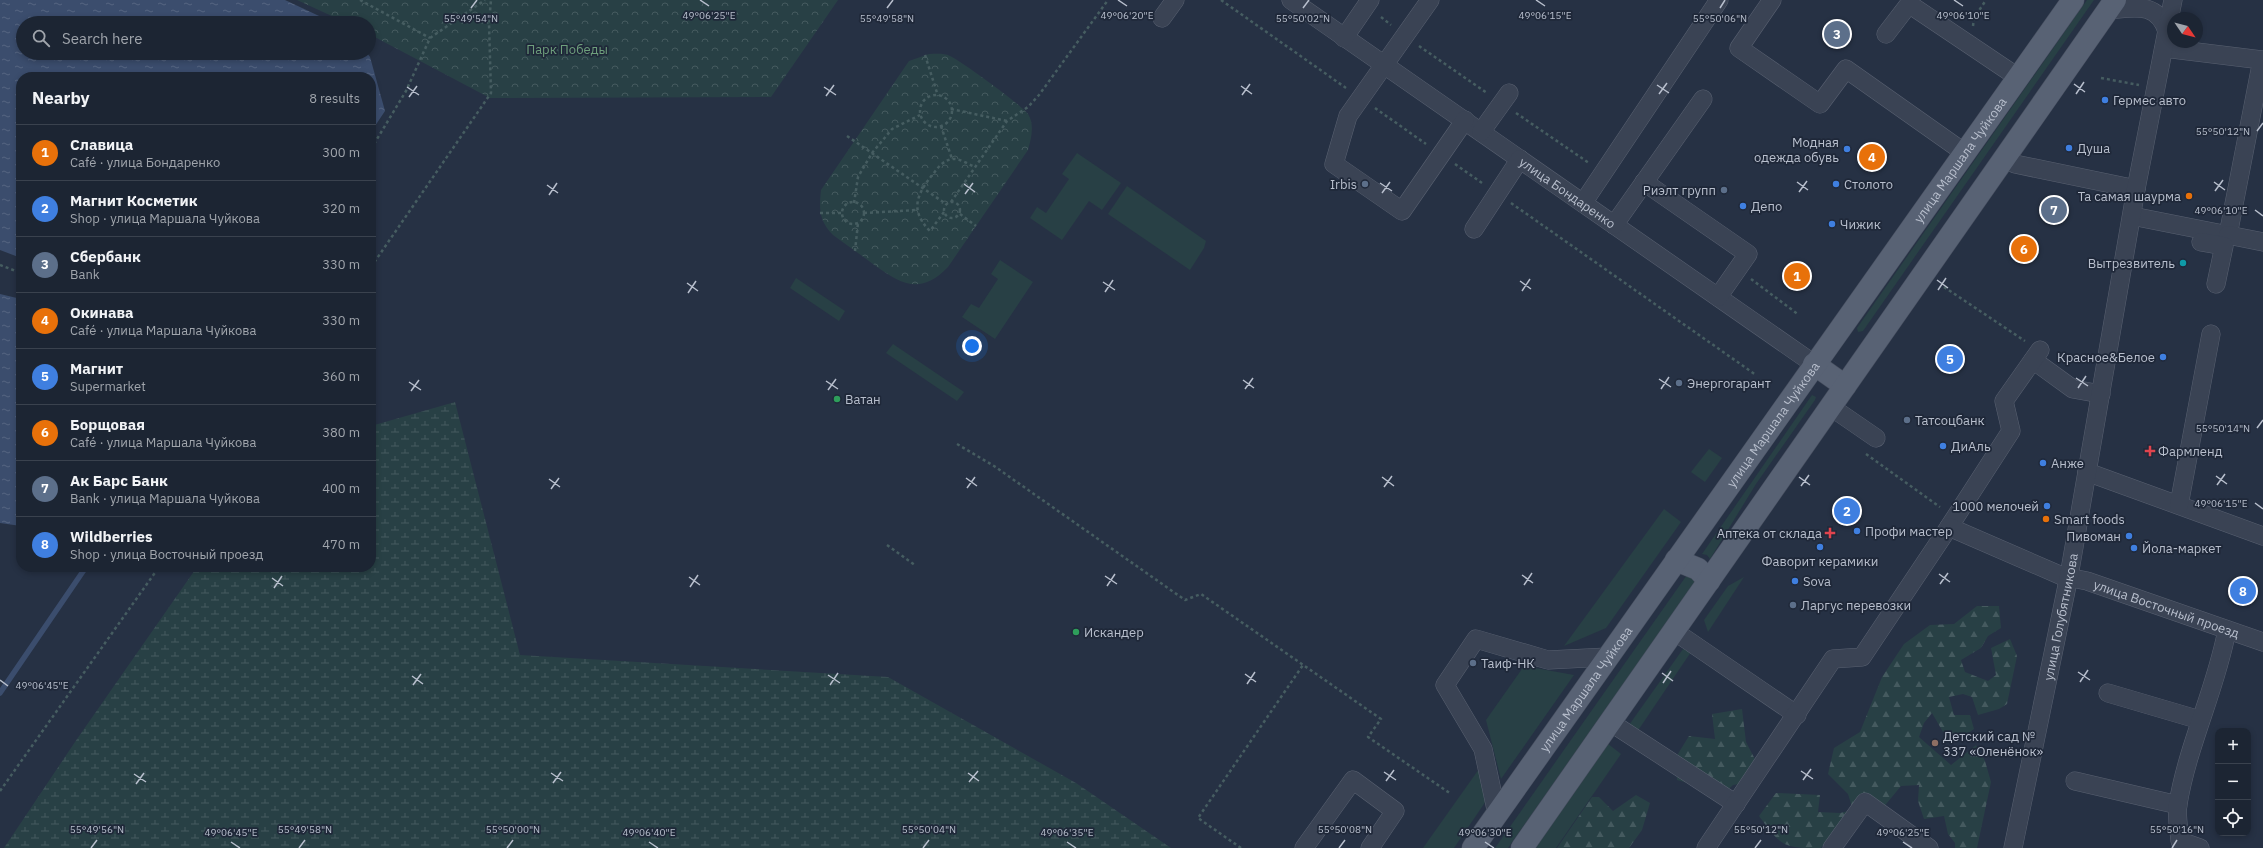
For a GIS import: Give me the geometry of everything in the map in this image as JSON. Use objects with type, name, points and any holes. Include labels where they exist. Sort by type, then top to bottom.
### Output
[{"type":"main road","name":"улица Маршала Чуйкова","points":[[1473,848],[2072,0]]},
{"type":"main road","points":[[1522,848],[2111,5]]},
{"type":"main road","name":"улица Бондаренко","points":[[1814,364],[1845,386]]},
{"type":"main road","points":[[1676,560],[1698,569],[1708,581]]},
{"type":"street","points":[[1162,18],[1174,0]]},
{"type":"street","name":"улица Бондаренко","points":[[1291,0],[1383,66],[1465,120],[1814,364]]},
{"type":"street","points":[[1430,0],[1348,116],[1334,164],[1402,211],[1465,120]]},
{"type":"street","points":[[1583,203],[1720,0]]},
{"type":"street","points":[[1772,0],[1739,48],[1820,104],[1846,70],[1965,153]]},
{"type":"street","name":"улица Голубятникова","points":[[2013,848],[2069,576],[2136,189],[2173,0]]},
{"type":"street","name":"улица Голубятникова","points":[[2165,40],[2180,0]]},
{"type":"street","points":[[1344,38],[1368,3]]},
{"type":"street","points":[[1886,34],[1909,4],[2018,78]]},
{"type":"street","points":[[2111,5],[2146,8],[2157,14],[2164,22],[2165,40],[2262,60],[2228,235]]},
{"type":"street","points":[[1481,132],[1505,98]]},
{"type":"street","points":[[1614,225],[1703,99]]},
{"type":"street","points":[[2005,157],[2015,164],[2136,189]]},
{"type":"street","points":[[1474,229],[1520,159]]},
{"type":"street","points":[[1644,182],[1748,254],[1718,297]]},
{"type":"street","points":[[2130,223],[2228,235],[2263,242]]},
{"type":"street","points":[[2130,223],[2224,246],[2216,284]]},
{"type":"street","points":[[2179,505],[2211,334]]},
{"type":"street","points":[[1706,848],[1797,715],[1833,659],[1862,657],[2011,431],[2004,401],[2036,355],[2073,389],[2101,394]]},
{"type":"street","points":[[1830,407],[1876,438]]},
{"type":"street","points":[[2087,472],[2263,536]]},
{"type":"street","name":"улица Восточный проезд","points":[[1949,527],[2062,576],[2069,576],[2263,642]]},
{"type":"street","points":[[2200,848],[2180,841],[2178,805],[2200,720],[2224,648],[2228,630]]},
{"type":"street","points":[[1674,631],[1797,715]]},
{"type":"street","points":[[1497,814],[1483,749],[1445,685],[1476,639],[1548,660],[1607,658]]},
{"type":"street","points":[[2108,693],[2200,720]]},
{"type":"street","points":[[1610,722],[1736,804]]},
{"type":"street","points":[[1304,848],[1353,780],[1396,811],[1370,848]]},
{"type":"street","points":[[2075,781],[2178,805]]},
{"type":"street","points":[[1832,848],[1865,802],[1929,848]]},
{"type":"path","points":[[360,0],[430,38]]},
{"type":"path","points":[[365,3],[369,0]]},
{"type":"path","points":[[376,141],[406,90],[430,38],[485,0]]},
{"type":"path","points":[[376,261],[491,93],[488,23],[491,0]]},
{"type":"path","points":[[946,204],[951,202],[1007,121],[1028,108],[1039,95],[1108,0]]},
{"type":"path","points":[[1971,46],[1974,18],[1986,0]]},
{"type":"path","points":[[1368,3],[1404,36],[1505,98],[1603,173]]},
{"type":"path","points":[[925,55],[938,96]]},
{"type":"path","points":[[2101,78],[2147,87]]},
{"type":"path","points":[[938,96],[947,100],[951,110],[949,120],[941,126],[930,126],[926,124],[920,116],[921,105],[924,101],[928,98],[938,96]]},
{"type":"path","points":[[951,110],[1007,121]]},
{"type":"path","points":[[854,203],[858,177],[872,153],[892,129],[920,116]]},
{"type":"path","points":[[941,126],[952,159]]},
{"type":"path","points":[[847,136],[946,204]]},
{"type":"path","points":[[946,204],[944,212],[930,231],[925,226],[917,210],[917,198],[922,188],[942,162],[952,159],[975,167]]},
{"type":"path","points":[[951,202],[959,206],[960,214],[976,226]]},
{"type":"path","points":[[854,203],[860,206],[864,213],[863,219],[858,223],[847,222],[842,213],[847,204],[854,203]]},
{"type":"path","points":[[864,213],[917,210]]},
{"type":"path","points":[[944,212],[947,216],[952,218],[960,214]]},
{"type":"path","points":[[820,213],[842,213]]},
{"type":"path","points":[[855,251],[858,223]]},
{"type":"path","points":[[0,265],[16,271]]},
{"type":"path","points":[[1737,269],[1799,315]]},
{"type":"path","points":[[957,444],[994,466],[1185,600],[1201,594],[1381,719],[1368,738],[1451,794]]},
{"type":"path","points":[[887,545],[916,566]]},
{"type":"path","points":[[0,791],[155,572]]},
{"type":"path","points":[[1241,848],[1198,818],[1303,666]]},
{"type":"green space","name":"Парк Победы","points":[[297,0],[838,0],[771,97],[490,98],[376,38],[376,16],[332,16]]},
{"type":"green space","points":[[2087,0],[2094,0],[1863,331],[1858,332],[1857,328]]},
{"type":"green space","points":[[929,54],[943,54],[950,56],[1004,93],[1028,114],[1032,132],[1028,150],[948,267],[928,282],[910,284],[883,271],[833,235],[828,230],[823,220],[820,209],[820,197],[821,190],[909,61]]},
{"type":"green space","points":[[1077,153],[1121,183],[1102,210],[1089,201],[1062,240],[1030,218],[1037,207],[1046,213],[1069,179],[1062,174]]},
{"type":"green space","points":[[1127,186],[1206,241],[1204,248],[1190,270],[1108,214]]},
{"type":"green space","points":[[1000,260],[1033,282],[995,339],[962,317],[971,304],[979,308],[998,279],[991,274]]},
{"type":"green space","points":[[796,278],[845,311],[839,321],[790,288]]},
{"type":"green space","points":[[893,344],[964,392],[957,401],[886,353]]},
{"type":"green space","points":[[1812,395],[1816,397],[1815,400],[1756,484],[1710,559],[1707,555],[1702,554]]},
{"type":"green space","points":[[455,402],[520,655],[888,677],[1076,783],[1171,848],[4,848],[77,739],[194,572],[376,572],[376,425]]},
{"type":"green space","points":[[1709,449],[1722,458],[1705,482],[1691,472]]},
{"type":"green space","points":[[1664,509],[1681,522],[1606,628],[1564,646]]},
{"type":"green space","points":[[1689,572],[1698,578],[1508,848],[1495,848]]},
{"type":"green space","points":[[1744,577],[1708,632],[1704,620],[1728,586]]},
{"type":"green space","name":"Детский сад № 337 «Оленёнок»","points":[[1977,606],[1999,606],[2001,628],[1988,636],[1981,648],[1961,660],[1965,672],[1988,681],[1996,675],[1991,648],[2010,639],[2017,656],[2007,704],[1999,709],[1978,715],[1972,697],[1963,694],[1949,697],[1954,715],[1970,715],[1974,729],[1963,737],[1943,732],[1932,713],[1924,723],[1919,737],[1951,765],[1976,745],[1985,761],[1991,782],[1977,848],[1955,848],[1955,843],[1948,834],[1944,816],[1924,819],[1918,801],[1919,785],[1901,786],[1882,809],[1863,797],[1853,810],[1848,794],[1828,774],[1834,748],[1860,732],[1882,677],[1904,644],[1930,625],[1954,624]]},
{"type":"green space","points":[[1683,649],[1691,652],[1637,732],[1629,725]]},
{"type":"green space","points":[[1524,666],[1574,675],[1501,779],[1486,720]]},
{"type":"green space","points":[[1742,709],[1746,742],[1760,769],[1752,782],[1733,785],[1721,796],[1703,787],[1677,780],[1676,757],[1689,736],[1715,739],[1712,714]]},
{"type":"green space","points":[[1607,743],[1621,754],[1556,848],[1533,848]]},
{"type":"green space","points":[[1479,769],[1486,801],[1454,848],[1423,848]]},
{"type":"green space","points":[[1776,793],[1820,795],[1818,812],[1840,813],[1853,810],[1821,848],[1799,847],[1784,844],[1773,834],[1759,816]]},
{"type":"green space","points":[[1636,795],[1650,803],[1642,830],[1629,848],[1557,848],[1592,797],[1599,797],[1613,811]]},
{"type":"water","points":[[0,0],[285,0],[319,16],[16,16],[16,60],[371,60],[374,72],[16,72],[16,256],[0,250]]},
{"type":"water","points":[[376,79],[385,111],[376,124]]},
{"type":"water","points":[[0,294],[16,298],[16,525],[0,523]]},
{"type":"waterway","points":[[0,693],[83,572]]},
{"type":"place","name":"Сбербанк","points":[[1837,34]]},
{"type":"place","name":"Гермес авто","points":[[2105,100]]},
{"type":"place","name":"Душа","points":[[2069,148]]},
{"type":"place","name":"Модная одежда обувь","points":[[1847,149]]},
{"type":"place","name":"Окинава","points":[[1872,157]]},
{"type":"place","name":"Irbis","points":[[1365,184]]},
{"type":"place","name":"Столото","points":[[1836,184]]},
{"type":"place","name":"Риэлт групп","points":[[1724,190]]},
{"type":"place","name":"Та самая шаурма","points":[[2189,196]]},
{"type":"place","name":"Депо","points":[[1743,206]]},
{"type":"place","name":"Ак Барс Банк","points":[[2054,210]]},
{"type":"place","name":"Чижик","points":[[1832,224]]},
{"type":"place","name":"Борщовая","points":[[2024,249]]},
{"type":"place","name":"Вытрезвитель","points":[[2183,263]]},
{"type":"place","name":"Славица","points":[[1797,276]]},
{"type":"place","name":"Красное&Белое","points":[[2163,357]]},
{"type":"place","name":"Магнит","points":[[1950,359]]},
{"type":"place","name":"Энергогарант","points":[[1679,383]]},
{"type":"place","name":"Ватан","points":[[837,399]]},
{"type":"place","name":"Татсоцбанк","points":[[1907,420]]},
{"type":"place","name":"ДиАль","points":[[1943,446]]},
{"type":"place","name":"Фармленд","points":[[2150,451]]},
{"type":"place","name":"Анже","points":[[2043,463]]},
{"type":"place","name":"1000 мелочей","points":[[2047,506]]},
{"type":"place","name":"Магнит Косметик","points":[[1847,511]]},
{"type":"place","name":"Smart foods","points":[[2046,519]]},
{"type":"place","name":"Профи мастер","points":[[1857,531]]},
{"type":"place","name":"Аптека от склада","points":[[1830,533]]},
{"type":"place","name":"Пивоман","points":[[2129,536]]},
{"type":"place","name":"Фаворит керамики","points":[[1820,547]]},
{"type":"place","name":"Йола-маркет","points":[[2134,548]]},
{"type":"place","name":"Sova","points":[[1795,581]]},
{"type":"place","name":"Wildberries","points":[[2243,591]]},
{"type":"place","name":"Ларгус перевозки","points":[[1793,605]]},
{"type":"place","name":"Искандер","points":[[1076,632]]},
{"type":"place","name":"Таиф-НК","points":[[1473,663]]},
{"type":"place","name":"Детский сад № 337 «Оленёнок»","points":[[1935,743]]}]
